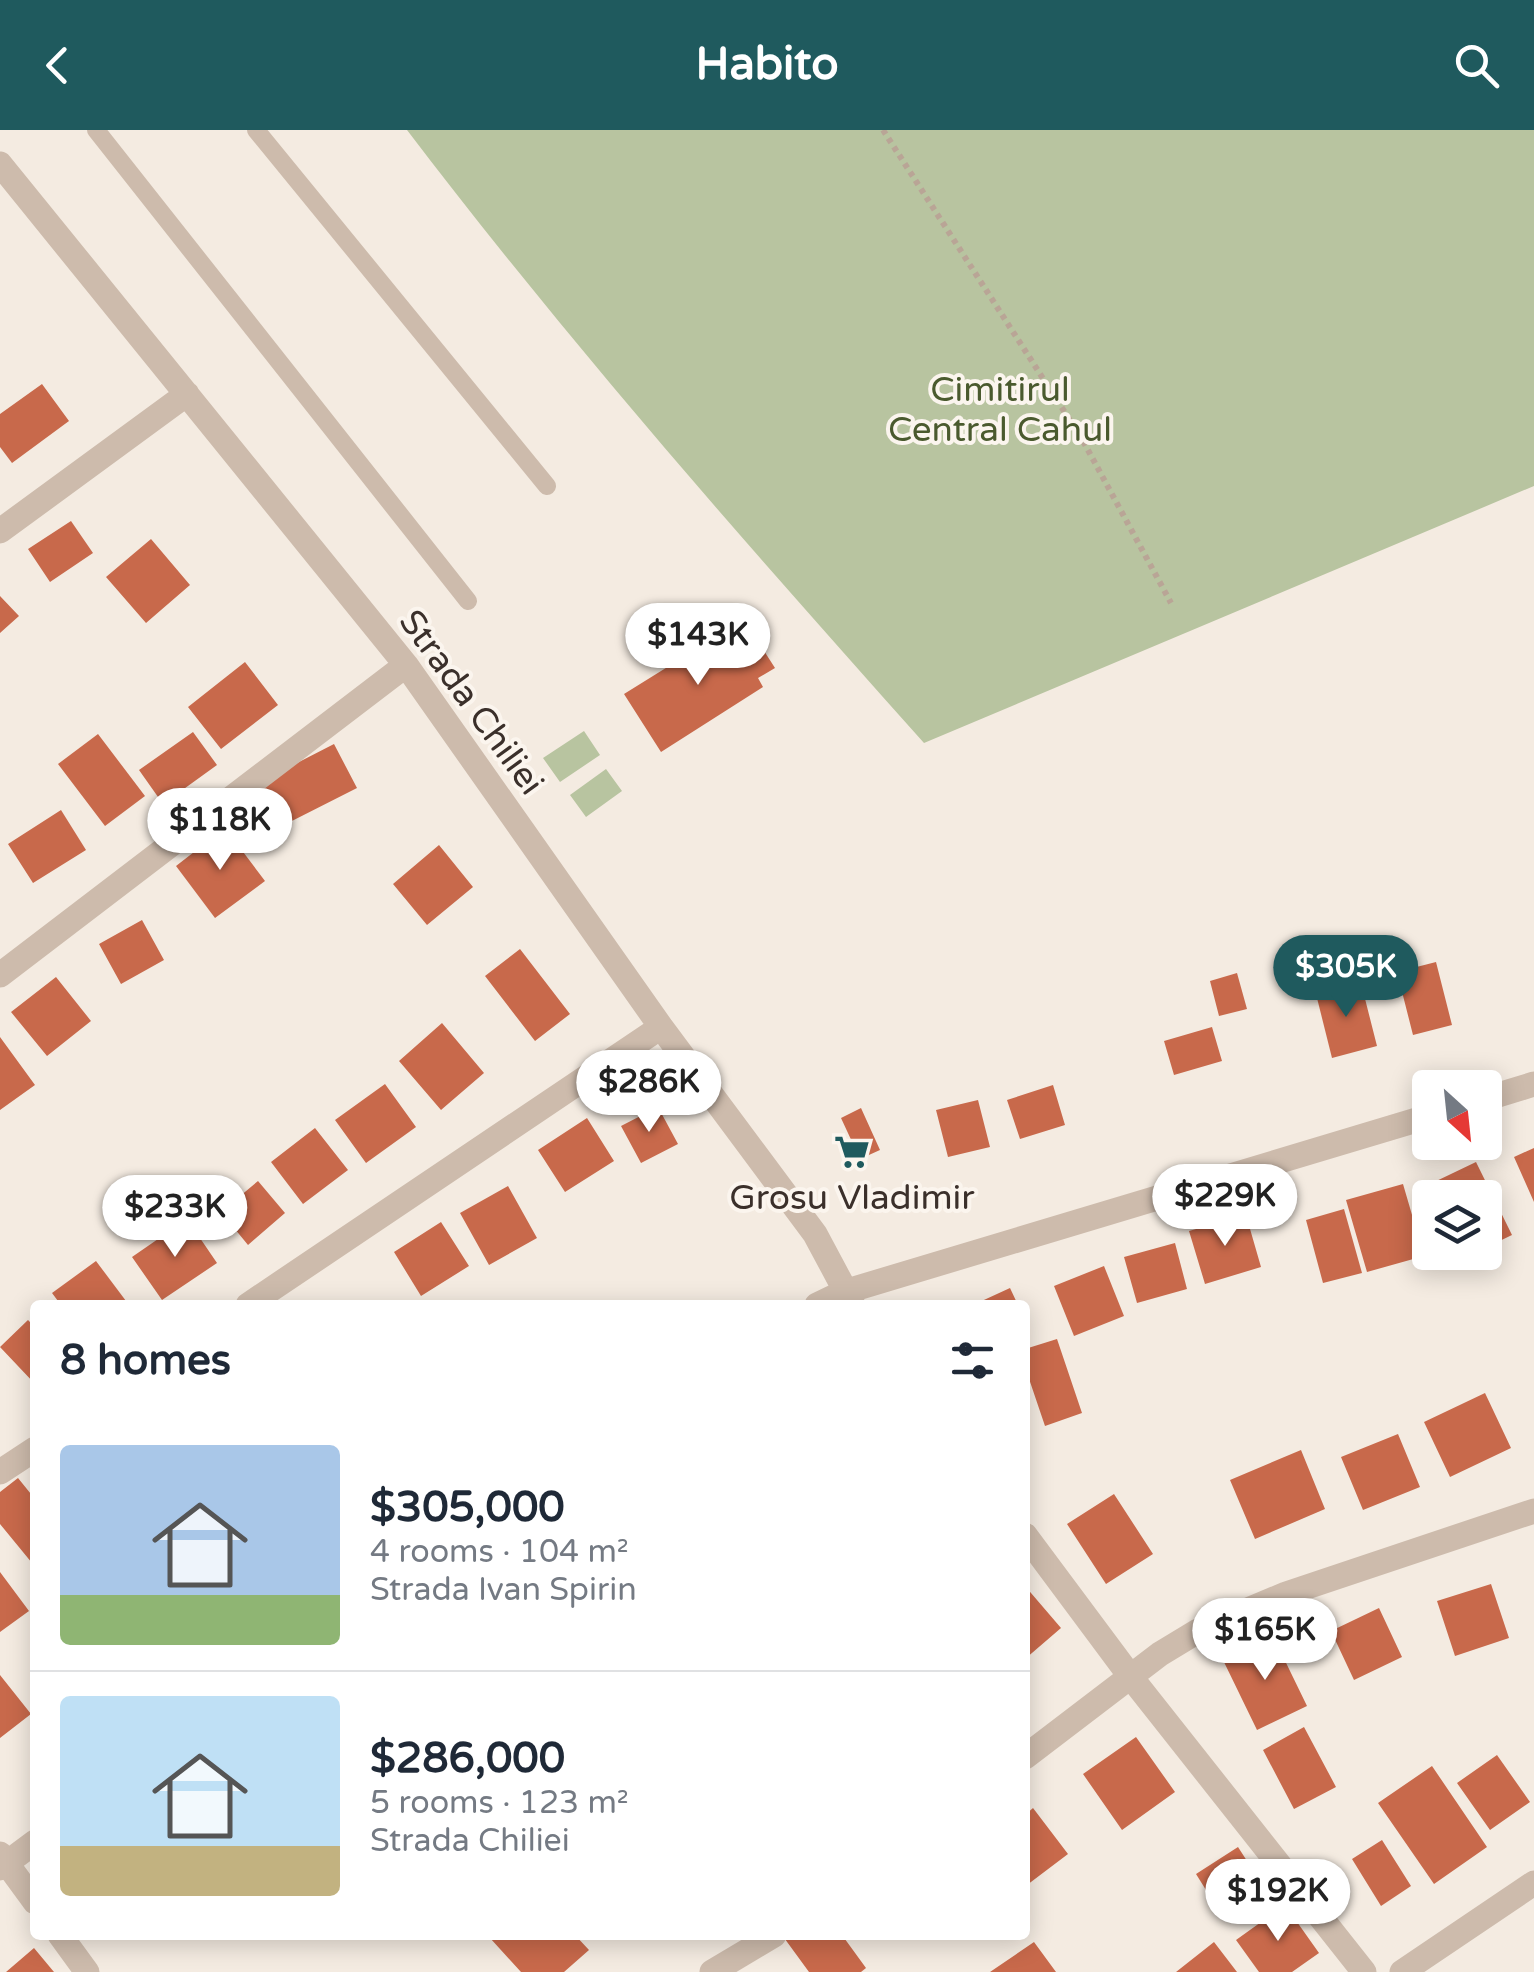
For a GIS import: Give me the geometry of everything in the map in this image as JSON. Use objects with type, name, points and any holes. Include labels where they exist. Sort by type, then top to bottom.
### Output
[{"type":"street","name":"Strada Chiliei","points":[[0,164],[406,665],[661,1026],[815,1234],[848,1299]]},
{"type":"street","points":[[0,532],[186,394]]},
{"type":"street","points":[[0,976],[406,665]]},
{"type":"street","points":[[255,1300],[661,1026]]},
{"type":"street","points":[[1502,1094],[1534,1084]]},
{"type":"street","points":[[848,1299],[1412,1122]]},
{"type":"street","points":[[0,1472],[30,1452]]},
{"type":"street","points":[[1030,1753],[1130,1676],[1198,1631],[1286,1594],[1534,1510]]},
{"type":"street","points":[[1030,1542],[1130,1676],[1364,1972]]},
{"type":"street","points":[[30,1845],[2,1862],[30,1896]]},
{"type":"street","points":[[1402,1972],[1534,1883]]},
{"type":"street","points":[[64,1940],[87,1972]]},
{"type":"street","points":[[712,1972],[766,1940]]},
{"type":"lane","points":[[96,130],[468,601]]},
{"type":"lane","points":[[256,130],[547,486]]},
{"type":"path","points":[[882,130],[1082,439],[1171,604]]},
{"type":"green space","name":"Cimitirul Central Cahul","points":[[407,130],[1534,130],[1534,486],[924,743],[595,365]]},
{"type":"green space","points":[[584,731],[600,755],[560,782],[543,758]]},
{"type":"green space","points":[[606,769],[622,791],[586,817],[570,795]]},
{"type":"building","points":[[42,384],[69,421],[12,463],[0,447],[0,414]]},
{"type":"building","points":[[71,521],[93,553],[50,582],[28,549]]},
{"type":"building","points":[[151,539],[190,585],[146,623],[106,577]]},
{"type":"building","points":[[0,596],[19,616],[0,633]]},
{"type":"building","points":[[727,630],[741,649],[757,640],[775,668],[758,678],[763,687],[661,752],[624,694]]},
{"type":"building","points":[[245,662],[278,705],[221,749],[188,707]]},
{"type":"building","points":[[193,732],[217,765],[163,804],[139,770]]},
{"type":"building","points":[[98,734],[145,796],[105,826],[58,764]]},
{"type":"building","points":[[334,744],[357,788],[282,826],[260,782]]},
{"type":"building","points":[[61,810],[86,850],[33,883],[8,844]]},
{"type":"building","points":[[225,828],[265,881],[215,918],[176,866]]},
{"type":"building","points":[[439,845],[473,887],[427,925],[393,884]]},
{"type":"building","points":[[142,920],[164,960],[121,984],[99,944]]},
{"type":"building","points":[[520,949],[570,1014],[535,1041],[485,976]]},
{"type":"building","points":[[1436,962],[1452,1025],[1413,1035],[1397,972]]},
{"type":"building","points":[[1237,973],[1247,1009],[1219,1016],[1210,981]]},
{"type":"building","points":[[56,977],[91,1021],[47,1056],[11,1012]]},
{"type":"building","points":[[1361,983],[1377,1046],[1332,1058],[1316,994]]},
{"type":"building","points":[[442,1023],[484,1073],[441,1110],[399,1061]]},
{"type":"building","points":[[1212,1027],[1222,1061],[1174,1075],[1164,1041]]},
{"type":"building","points":[[0,1037],[35,1085],[0,1110]]},
{"type":"building","points":[[385,1084],[416,1127],[366,1163],[335,1120]]},
{"type":"building","points":[[1053,1085],[1065,1125],[1020,1139],[1007,1100]]},
{"type":"building","points":[[978,1100],[990,1147],[948,1157],[936,1110]]},
{"type":"building","points":[[658,1107],[678,1144],[641,1163],[621,1126]]},
{"type":"building","points":[[861,1108],[880,1150],[860,1159],[841,1118]]},
{"type":"building","points":[[587,1118],[614,1161],[565,1192],[538,1150]]},
{"type":"building","points":[[315,1128],[348,1170],[303,1204],[271,1162]]},
{"type":"building","points":[[1534,1148],[1534,1202],[1514,1157]]},
{"type":"building","points":[[1476,1162],[1485,1180],[1438,1180]]},
{"type":"building","points":[[258,1181],[285,1213],[248,1245],[221,1212]]},
{"type":"building","points":[[1403,1184],[1412,1215],[1412,1259],[1367,1272],[1346,1200]]},
{"type":"building","points":[[508,1186],[537,1238],[489,1265],[460,1213]]},
{"type":"building","points":[[1344,1209],[1362,1273],[1323,1283],[1306,1220]]},
{"type":"building","points":[[1246,1215],[1261,1267],[1205,1284],[1189,1231]]},
{"type":"building","points":[[1502,1215],[1512,1235],[1502,1240]]},
{"type":"building","points":[[187,1219],[217,1263],[162,1300],[132,1257]]},
{"type":"building","points":[[441,1222],[469,1266],[421,1296],[394,1252]]},
{"type":"building","points":[[1175,1243],[1187,1289],[1137,1303],[1124,1257]]},
{"type":"building","points":[[96,1261],[125,1300],[57,1300],[52,1293]]},
{"type":"building","points":[[1104,1266],[1124,1316],[1074,1336],[1054,1286]]},
{"type":"building","points":[[1010,1288],[1016,1300],[984,1300]]},
{"type":"building","points":[[30,1322],[30,1379],[0,1347]]},
{"type":"building","points":[[1057,1339],[1082,1413],[1045,1426],[1030,1382],[1030,1347]]},
{"type":"building","points":[[1485,1393],[1511,1448],[1450,1477],[1424,1422]]},
{"type":"building","points":[[1398,1434],[1420,1487],[1363,1510],[1341,1457]]},
{"type":"building","points":[[1301,1450],[1325,1509],[1255,1539],[1230,1480]]},
{"type":"building","points":[[18,1478],[30,1493],[30,1561],[0,1524],[0,1492]]},
{"type":"building","points":[[1114,1494],[1153,1554],[1106,1584],[1067,1524]]},
{"type":"building","points":[[0,1572],[29,1611],[0,1632]]},
{"type":"building","points":[[1491,1584],[1509,1638],[1455,1656],[1437,1601]]},
{"type":"building","points":[[1030,1592],[1061,1628],[1030,1655]]},
{"type":"building","points":[[1379,1608],[1402,1657],[1354,1680],[1331,1631]]},
{"type":"building","points":[[1273,1636],[1307,1706],[1257,1730],[1223,1660]]},
{"type":"building","points":[[0,1675],[30,1715],[0,1738]]},
{"type":"building","points":[[1304,1727],[1336,1787],[1294,1809],[1263,1750]]},
{"type":"building","points":[[1136,1737],[1175,1792],[1122,1830],[1083,1774]]},
{"type":"building","points":[[1497,1755],[1530,1802],[1490,1830],[1457,1783]]},
{"type":"building","points":[[1432,1766],[1487,1847],[1434,1884],[1378,1803]]},
{"type":"building","points":[[1033,1808],[1068,1854],[1030,1883]]},
{"type":"building","points":[[1382,1840],[1411,1886],[1381,1906],[1352,1859]]},
{"type":"building","points":[[1238,1847],[1258,1878],[1216,1906],[1196,1874]]},
{"type":"building","points":[[1285,1905],[1319,1953],[1292,1972],[1259,1972],[1236,1940]]},
{"type":"building","points":[[492,1940],[580,1940],[589,1950],[564,1972],[521,1972]]},
{"type":"building","points":[[786,1940],[846,1940],[866,1968],[861,1972],[809,1972]]},
{"type":"building","points":[[1034,1942],[1056,1972],[990,1972]]},
{"type":"building","points":[[1214,1942],[1237,1972],[1176,1972]]},
{"type":"building","points":[[34,1948],[54,1972],[6,1972]]},
{"type":"place","name":"Grosu Vladimir","points":[[852,1152]]}]
